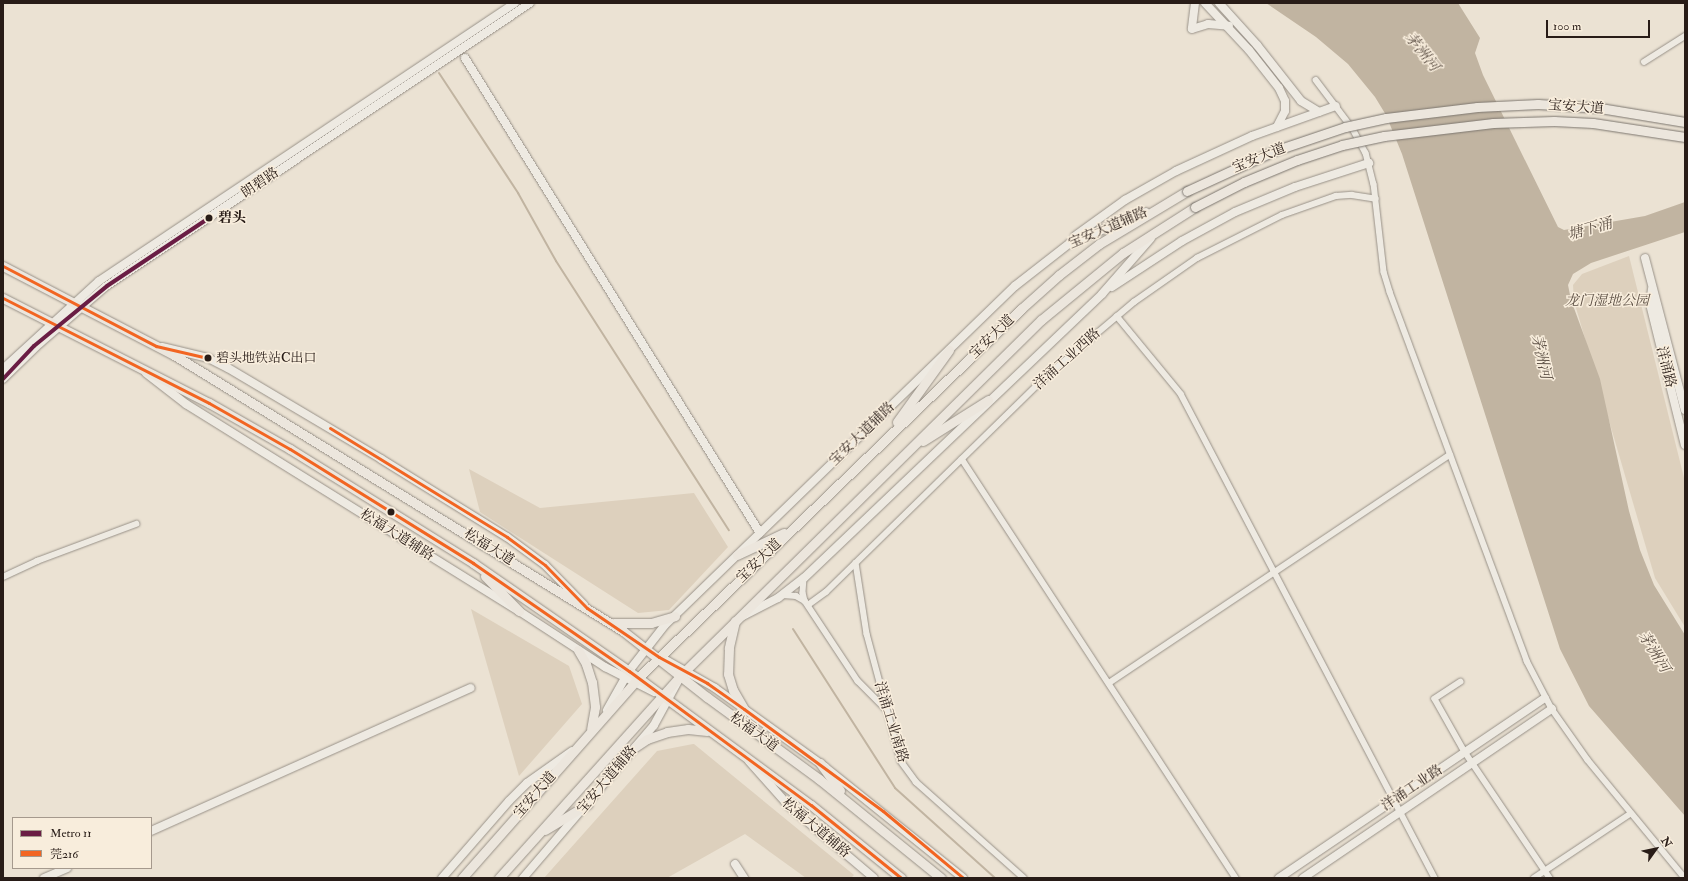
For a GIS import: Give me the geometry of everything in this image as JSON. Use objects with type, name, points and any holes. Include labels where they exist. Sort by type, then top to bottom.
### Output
[{"type":"main road","name":"朗碧路","points":[[3,369],[78,304],[99,281],[515,3]]},
{"type":"main road","name":"朗碧路","points":[[78,304],[530,3]]},
{"type":"main road","points":[[1195,3],[1192,29],[1208,24],[1229,26]]},
{"type":"main road","points":[[1205,3],[1229,26],[1279,88],[1285,101],[1285,111],[1277,127]]},
{"type":"main road","points":[[1219,3],[1257,44],[1301,101],[1319,112]]},
{"type":"main road","points":[[464,58],[760,533]]},
{"type":"main road","name":"宝安大道","points":[[462,878],[603,717],[632,678],[659,657],[881,443],[1059,275],[1099,244],[1187,191],[1233,168],[1301,141],[1345,127],[1386,118],[1477,107],[1538,104],[1600,108],[1685,122]]},
{"type":"main road","points":[[1058,250],[1114,208],[1162,178],[1238,142],[1336,106]]},
{"type":"main road","name":"宝安大道","points":[[499,878],[536,836],[665,698],[683,673],[735,620],[1054,308],[1108,264],[1163,226],[1195,207],[1244,182],[1297,160],[1350,143],[1397,134],[1493,123],[1554,121],[1605,125],[1685,137]]},
{"type":"main road","points":[[1092,303],[1148,262],[1217,222],[1280,193],[1369,162]]},
{"type":"main road","name":"宝安大道辅路","points":[[632,678],[647,647],[675,616],[1020,281],[1058,250],[1091,232],[1165,204]]},
{"type":"main road","name":"宝安大道辅路","points":[[735,620],[783,595],[804,578],[988,400],[1092,303],[1163,226]]},
{"type":"main road","name":"洋涌路","points":[[1646,258],[1652,289],[1659,302],[1685,410]]},
{"type":"main road","name":"松福大道","points":[[3,266],[156,346],[395,489],[647,647],[683,673],[851,804],[941,878]]},
{"type":"main road","name":"洋涌路","points":[[1652,289],[1650,304],[1685,445]]},
{"type":"main road","name":"松福大道","points":[[3,298],[138,365],[290,449],[473,563],[632,678],[665,698],[811,805],[901,878]]},
{"type":"main road","name":"朗碧路","points":[[3,379],[56,324]]},
{"type":"main road","points":[[156,346],[208,358],[228,368],[375,455],[507,537],[545,565],[587,608]]},
{"type":"main road","points":[[881,443],[949,350]]},
{"type":"main road","name":"松福大道辅路","points":[[138,365],[186,404],[519,611],[578,650],[632,678]]},
{"type":"main road","points":[[900,459],[988,400]]},
{"type":"main road","points":[[737,555],[796,526]]},
{"type":"main road","points":[[473,563],[519,611]]},
{"type":"main road","points":[[610,623],[651,623],[675,616]]},
{"type":"main road","points":[[735,620],[730,641],[728,674],[732,690],[744,709]]},
{"type":"main road","points":[[578,650],[586,664],[592,682],[594,707],[591,731]]},
{"type":"main road","points":[[683,673],[744,709],[820,763],[907,830],[963,878]]},
{"type":"main road","points":[[152,831],[470,688]]},
{"type":"main road","name":"宝安大道辅路","points":[[523,878],[588,804],[654,725],[665,698]]},
{"type":"main road","name":"洋涌工业路","points":[[1279,878],[1545,698]]},
{"type":"main road","name":"洋涌工业路","points":[[1303,878],[1552,710]]},
{"type":"main road","points":[[635,747],[647,739],[667,732],[688,729],[711,732]]},
{"type":"main road","points":[[442,878],[509,801],[539,774],[576,748]]},
{"type":"main road","name":"松福大道辅路","points":[[744,756],[789,806],[874,878]]},
{"type":"main road","points":[[820,763],[851,804]]},
{"type":"main road","points":[[536,836],[588,804]]},
{"type":"main road","points":[[735,864],[744,878]]},
{"type":"main road","points":[[44,878],[65,869]]},
{"type":"street","points":[[1644,62],[1685,36]]},
{"type":"street","points":[[1316,80],[1358,136],[1369,162],[1376,198],[1384,272],[1390,292],[1518,641],[1552,710],[1630,814],[1685,878]]},
{"type":"street","name":"洋涌工业西路","points":[[807,603],[826,592],[1050,373],[1117,316],[1197,258],[1282,215],[1336,196],[1352,194],[1376,198]]},
{"type":"street","points":[[1117,316],[1177,388],[1436,878]]},
{"type":"street","points":[[1109,683],[1275,574],[1450,455]]},
{"type":"street","points":[[962,459],[1236,878]]},
{"type":"street","points":[[3,577],[37,561],[136,524]]},
{"type":"street","name":"洋涌工业南路","points":[[856,563],[867,634],[898,756],[908,773],[1024,878]]},
{"type":"street","points":[[804,578],[802,588],[807,603],[858,681],[886,709]]},
{"type":"street","points":[[783,595],[796,596],[807,603]]},
{"type":"street","points":[[1461,682],[1435,699],[1465,752],[1550,878]]},
{"type":"street","points":[[1534,878],[1630,814]]},
{"type":"green space","name":"龙门湿地公园","points":[[1629,256],[1685,482],[1685,627],[1655,578],[1574,301],[1573,285],[1582,274]]},
{"type":"green space","points":[[469,469],[540,508],[694,493],[728,547],[669,610],[638,613],[480,512]]},
{"type":"green space","points":[[471,609],[569,666],[582,704],[519,776]]},
{"type":"green space","points":[[694,744],[854,875],[851,878],[806,878],[745,834],[667,878],[544,878],[657,751]]},
{"type":"water","points":[[1266,3],[1458,3],[1480,38],[1475,53],[1483,75],[1558,227],[1564,230],[1645,216],[1685,202],[1685,232],[1591,263],[1573,274],[1568,285],[1571,300],[1600,379],[1629,511],[1640,550],[1654,585],[1685,635],[1685,816],[1589,706],[1560,649],[1402,154],[1386,115],[1375,97],[1348,64],[1316,37]]},
{"type":"waterway","points":[[439,73],[518,193],[556,261],[729,530]]},
{"type":"waterway","points":[[793,629],[895,788],[995,878]]},
{"type":"metro line","name":"11","points":[[3,379],[34,346],[107,286],[209,218]]},
{"type":"transit line","name":"莞216","points":[[3,266],[156,346],[208,358]]},
{"type":"transit line","name":"莞216","points":[[3,298],[209,403],[290,449],[473,563],[629,671],[811,805],[901,878]]},
{"type":"transit line","name":"莞216","points":[[330,428],[507,537],[545,565],[587,608],[659,657],[707,683],[744,709],[883,811],[963,878]]},
{"type":"place","name":"碧头","points":[[209,218]]},
{"type":"place","name":"碧头地铁站C出口","points":[[208,358]]},
{"type":"water label","name":"茅洲河","points":[[1422,52]]},
{"type":"water label","name":"塘下涌","points":[[1590,229]]},
{"type":"water label","name":"茅洲河","points":[[1541,357]]},
{"type":"water label","name":"茅洲河","points":[[1654,652]]}]
